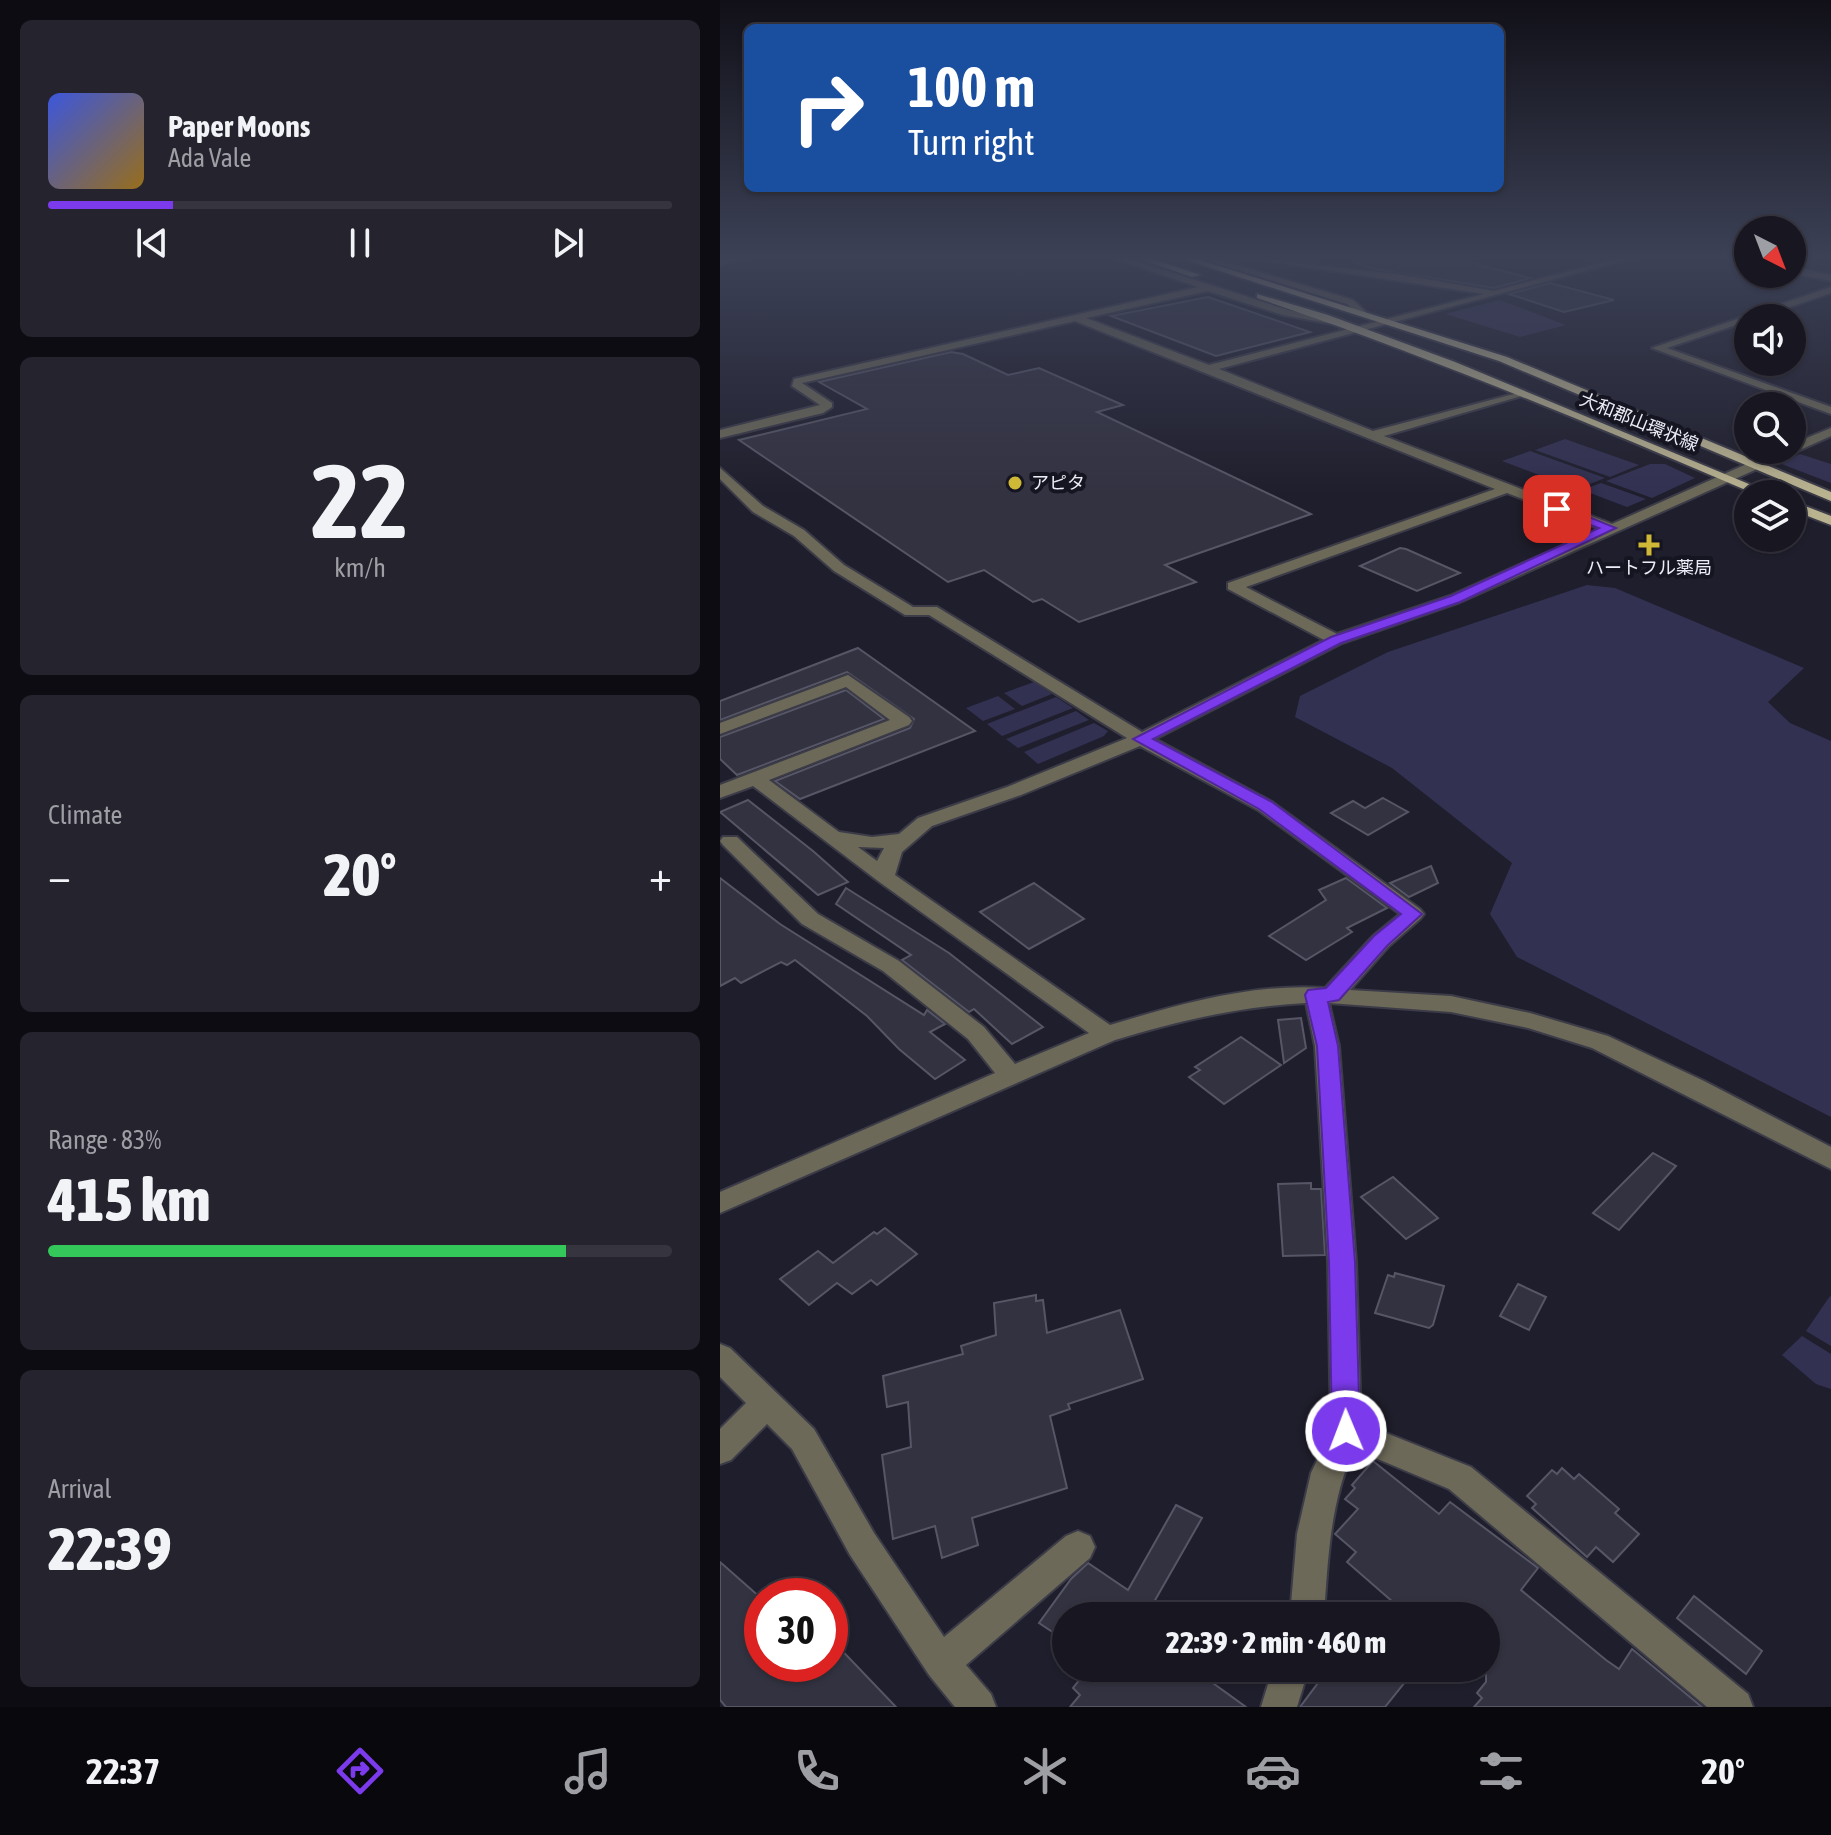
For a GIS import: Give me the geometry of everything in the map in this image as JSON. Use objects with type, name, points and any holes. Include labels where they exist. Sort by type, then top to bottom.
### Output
[{"type":"main road","name":"大和郡山環状線","points":[[1379,336],[1734,480]]},
{"type":"main road","name":"大和郡山環状線","points":[[1430,336],[1503,359],[1831,497]]},
{"type":"main road","points":[[1806,511],[1831,521]]},
{"type":"street","points":[[720,434],[819,411],[828,405],[796,384],[798,381],[1003,336]]},
{"type":"street","points":[[1124,336],[1212,368],[1504,490],[1610,528]]},
{"type":"street","points":[[1212,368],[1336,336]]},
{"type":"street","points":[[1694,336],[1657,348],[1831,411]]},
{"type":"street","points":[[1369,436],[1521,393]]},
{"type":"street","points":[[1806,442],[1831,432]]},
{"type":"street","points":[[885,877],[888,858],[900,840],[925,822],[1014,791],[1141,739],[1336,640],[1455,599],[1752,465]]},
{"type":"street","points":[[720,472],[758,509],[799,533],[839,568],[910,612],[932,610],[1141,739],[1265,806],[1413,914],[1324,995],[1342,1262],[1346,1431],[1327,1473],[1313,1534],[1308,1602]]},
{"type":"street","points":[[1336,640],[1233,586],[1504,490]]},
{"type":"street","points":[[720,729],[848,680],[903,721],[720,792]]},
{"type":"street","points":[[756,779],[885,877],[1107,1034]]},
{"type":"street","points":[[835,838],[872,843],[900,840]]},
{"type":"street","points":[[730,841],[810,919],[891,966],[976,1033],[1010,1075]]},
{"type":"street","points":[[720,1203],[1107,1034],[1181,1012],[1247,999],[1324,995],[1451,1004],[1530,1021],[1600,1042],[1695,1087],[1831,1159]]},
{"type":"street","points":[[720,1357],[803,1439],[862,1544],[941,1663],[978,1707]]},
{"type":"street","points":[[720,1450],[766,1404]]},
{"type":"street","points":[[1346,1431],[1460,1478],[1735,1707]]},
{"type":"street","points":[[941,1663],[1078,1547]]},
{"type":"street","points":[[1279,1707],[1287,1682]]},
{"type":"shaded area","points":[[1565,439],[1639,465],[1610,477],[1535,450]]},
{"type":"shaded area","points":[[1530,451],[1605,478],[1577,489],[1502,461]]},
{"type":"shaded area","points":[[1806,456],[1831,464],[1831,483],[1782,464],[1806,464]]},
{"type":"shaded area","points":[[1650,464],[1665,464],[1695,478],[1652,498],[1606,481]]},
{"type":"shaded area","points":[[1601,483],[1646,499],[1627,507],[1582,490]]},
{"type":"shaded area","points":[[1587,585],[1615,588],[1804,668],[1768,702],[1790,723],[1831,741],[1831,1117],[1517,957],[1490,914],[1512,863],[1392,768],[1295,717],[1300,696],[1388,652]]},
{"type":"shaded area","points":[[1034,682],[1052,694],[1022,706],[1004,693]]},
{"type":"shaded area","points":[[998,696],[1015,709],[983,721],[966,708]]},
{"type":"shaded area","points":[[1056,697],[1073,708],[1002,736],[987,724]]},
{"type":"shaded area","points":[[1076,711],[1089,720],[1018,748],[1006,739]]},
{"type":"shaded area","points":[[1094,723],[1108,731],[1104,736],[1038,764],[1024,752]]},
{"type":"shaded area","points":[[1831,1297],[1831,1346],[1806,1331]]},
{"type":"shaded area","points":[[1802,1336],[1831,1354],[1831,1389],[1816,1384],[1782,1355]]},
{"type":"building","points":[[1163,336],[1296,336],[1216,356]]},
{"type":"building","name":"アピタ","points":[[951,352],[963,354],[1008,375],[1039,368],[1123,405],[1097,412],[1311,514],[1165,565],[1196,582],[1079,622],[1042,599],[1033,602],[984,570],[948,582],[739,440],[867,409],[819,382]]},
{"type":"building","points":[[1400,548],[1460,573],[1417,591],[1360,566]]},
{"type":"building","points":[[858,648],[975,731],[800,799],[775,781],[910,728],[914,719],[847,672],[720,720],[720,701]]},
{"type":"building","points":[[846,690],[884,719],[737,775],[720,759],[720,737]]},
{"type":"building","points":[[1383,798],[1408,812],[1368,835],[1331,813],[1353,801],[1365,808]]},
{"type":"building","points":[[748,800],[848,882],[818,895],[720,812]]},
{"type":"building","points":[[1431,866],[1438,883],[1409,897],[1390,883]]},
{"type":"building","points":[[720,878],[780,924],[924,1015],[927,1010],[945,1024],[930,1032],[965,1060],[935,1079],[899,1049],[867,1016],[795,960],[787,965],[781,962],[741,983],[735,978],[720,986]]},
{"type":"building","points":[[1346,878],[1387,908],[1347,928],[1352,932],[1306,960],[1269,936],[1326,900],[1319,890]]},
{"type":"building","points":[[1034,883],[1084,919],[1029,949],[980,912]]},
{"type":"building","points":[[846,888],[949,953],[1043,1027],[1012,1044],[974,1009],[969,1012],[902,960],[911,955],[836,904]]},
{"type":"building","points":[[1301,1018],[1306,1048],[1284,1063],[1278,1020]]},
{"type":"building","points":[[1241,1037],[1281,1065],[1224,1104],[1189,1077],[1200,1070],[1195,1067]]},
{"type":"building","points":[[1653,1153],[1676,1166],[1619,1230],[1593,1213]]},
{"type":"building","points":[[1393,1177],[1438,1218],[1406,1239],[1361,1197]]},
{"type":"building","points":[[1311,1183],[1311,1189],[1321,1189],[1325,1255],[1283,1256],[1278,1184]]},
{"type":"building","points":[[885,1228],[917,1254],[877,1285],[871,1280],[852,1294],[837,1283],[809,1305],[780,1279],[818,1251],[833,1263],[874,1232],[877,1234]]},
{"type":"building","points":[[1395,1273],[1444,1286],[1433,1325],[1429,1328],[1375,1313],[1388,1275],[1394,1277]]},
{"type":"building","points":[[1518,1284],[1546,1297],[1529,1330],[1500,1316]]},
{"type":"building","points":[[1036,1295],[1036,1301],[1043,1300],[1047,1333],[1120,1310],[1143,1379],[1068,1404],[1070,1409],[1050,1416],[1067,1488],[972,1518],[978,1545],[942,1558],[935,1526],[893,1539],[882,1455],[911,1447],[908,1402],[887,1407],[883,1376],[963,1354],[961,1346],[996,1335],[994,1303]]},
{"type":"building","points":[[1373,1461],[1439,1514],[1450,1502],[1538,1568],[1521,1590],[1606,1660],[1619,1669],[1632,1649],[1702,1707],[1474,1707],[1482,1698],[1477,1693],[1486,1682],[1500,1682],[1500,1602],[1393,1602],[1347,1562],[1356,1552],[1335,1534],[1358,1509],[1345,1499],[1355,1488],[1352,1485]]},
{"type":"building","points":[[1562,1468],[1574,1479],[1579,1474],[1619,1509],[1615,1513],[1639,1534],[1613,1562],[1596,1547],[1587,1557],[1532,1508],[1536,1504],[1527,1496],[1552,1470],[1557,1474]]},
{"type":"building","points":[[1176,1505],[1202,1518],[1154,1602],[1054,1602],[1088,1563],[1128,1590]]},
{"type":"building","points":[[720,1562],[744,1583],[744,1682],[848,1682],[848,1657],[896,1707],[726,1707],[720,1700]]},
{"type":"building","points":[[1694,1596],[1762,1651],[1746,1674],[1677,1618]]},
{"type":"building","points":[[1052,1605],[1052,1632],[1039,1623]]},
{"type":"building","points":[[1078,1682],[1211,1682],[1246,1707],[1070,1707],[1080,1695],[1073,1688]]},
{"type":"building","points":[[1319,1682],[1405,1682],[1385,1707],[1300,1707]]},
{"type":"place","name":"アピタ","points":[[1015,483]]},
{"type":"place","name":"ハートフル薬局","points":[[1649,545]]},
{"type":"route","points":[[1346,1431],[1342,1262],[1327,1046],[1316,995],[1332,995],[1381,941],[1413,914],[1265,806],[1141,739],[1336,640],[1455,599],[1610,528],[1557,509]]}]
